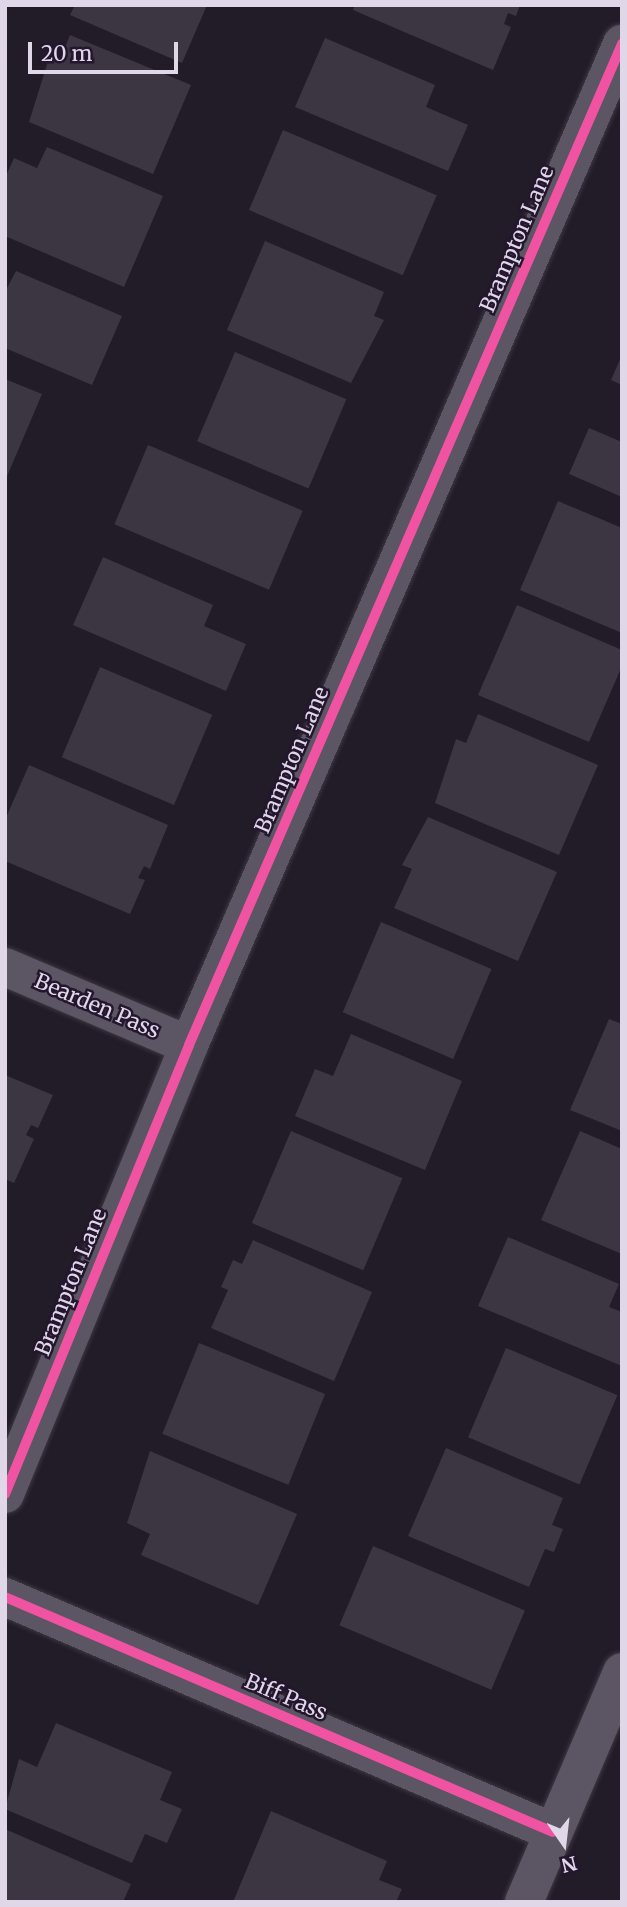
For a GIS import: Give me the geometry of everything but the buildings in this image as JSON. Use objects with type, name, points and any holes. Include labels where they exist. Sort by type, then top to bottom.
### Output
[{"type":"street","name":"Brampton Lane","points":[[5,1494],[189,1045],[622,44]]},
{"type":"street","name":"Bearden Pass","points":[[5,967],[189,1045]]},
{"type":"street","name":"Biff Pass","points":[[5,1597],[553,1832]]},
{"type":"street","points":[[524,1902],[622,1672]]},
{"type":"cycle path","points":[[5,1494],[189,1045],[622,44]]},
{"type":"cycle path","points":[[5,1597],[553,1832]]}]
